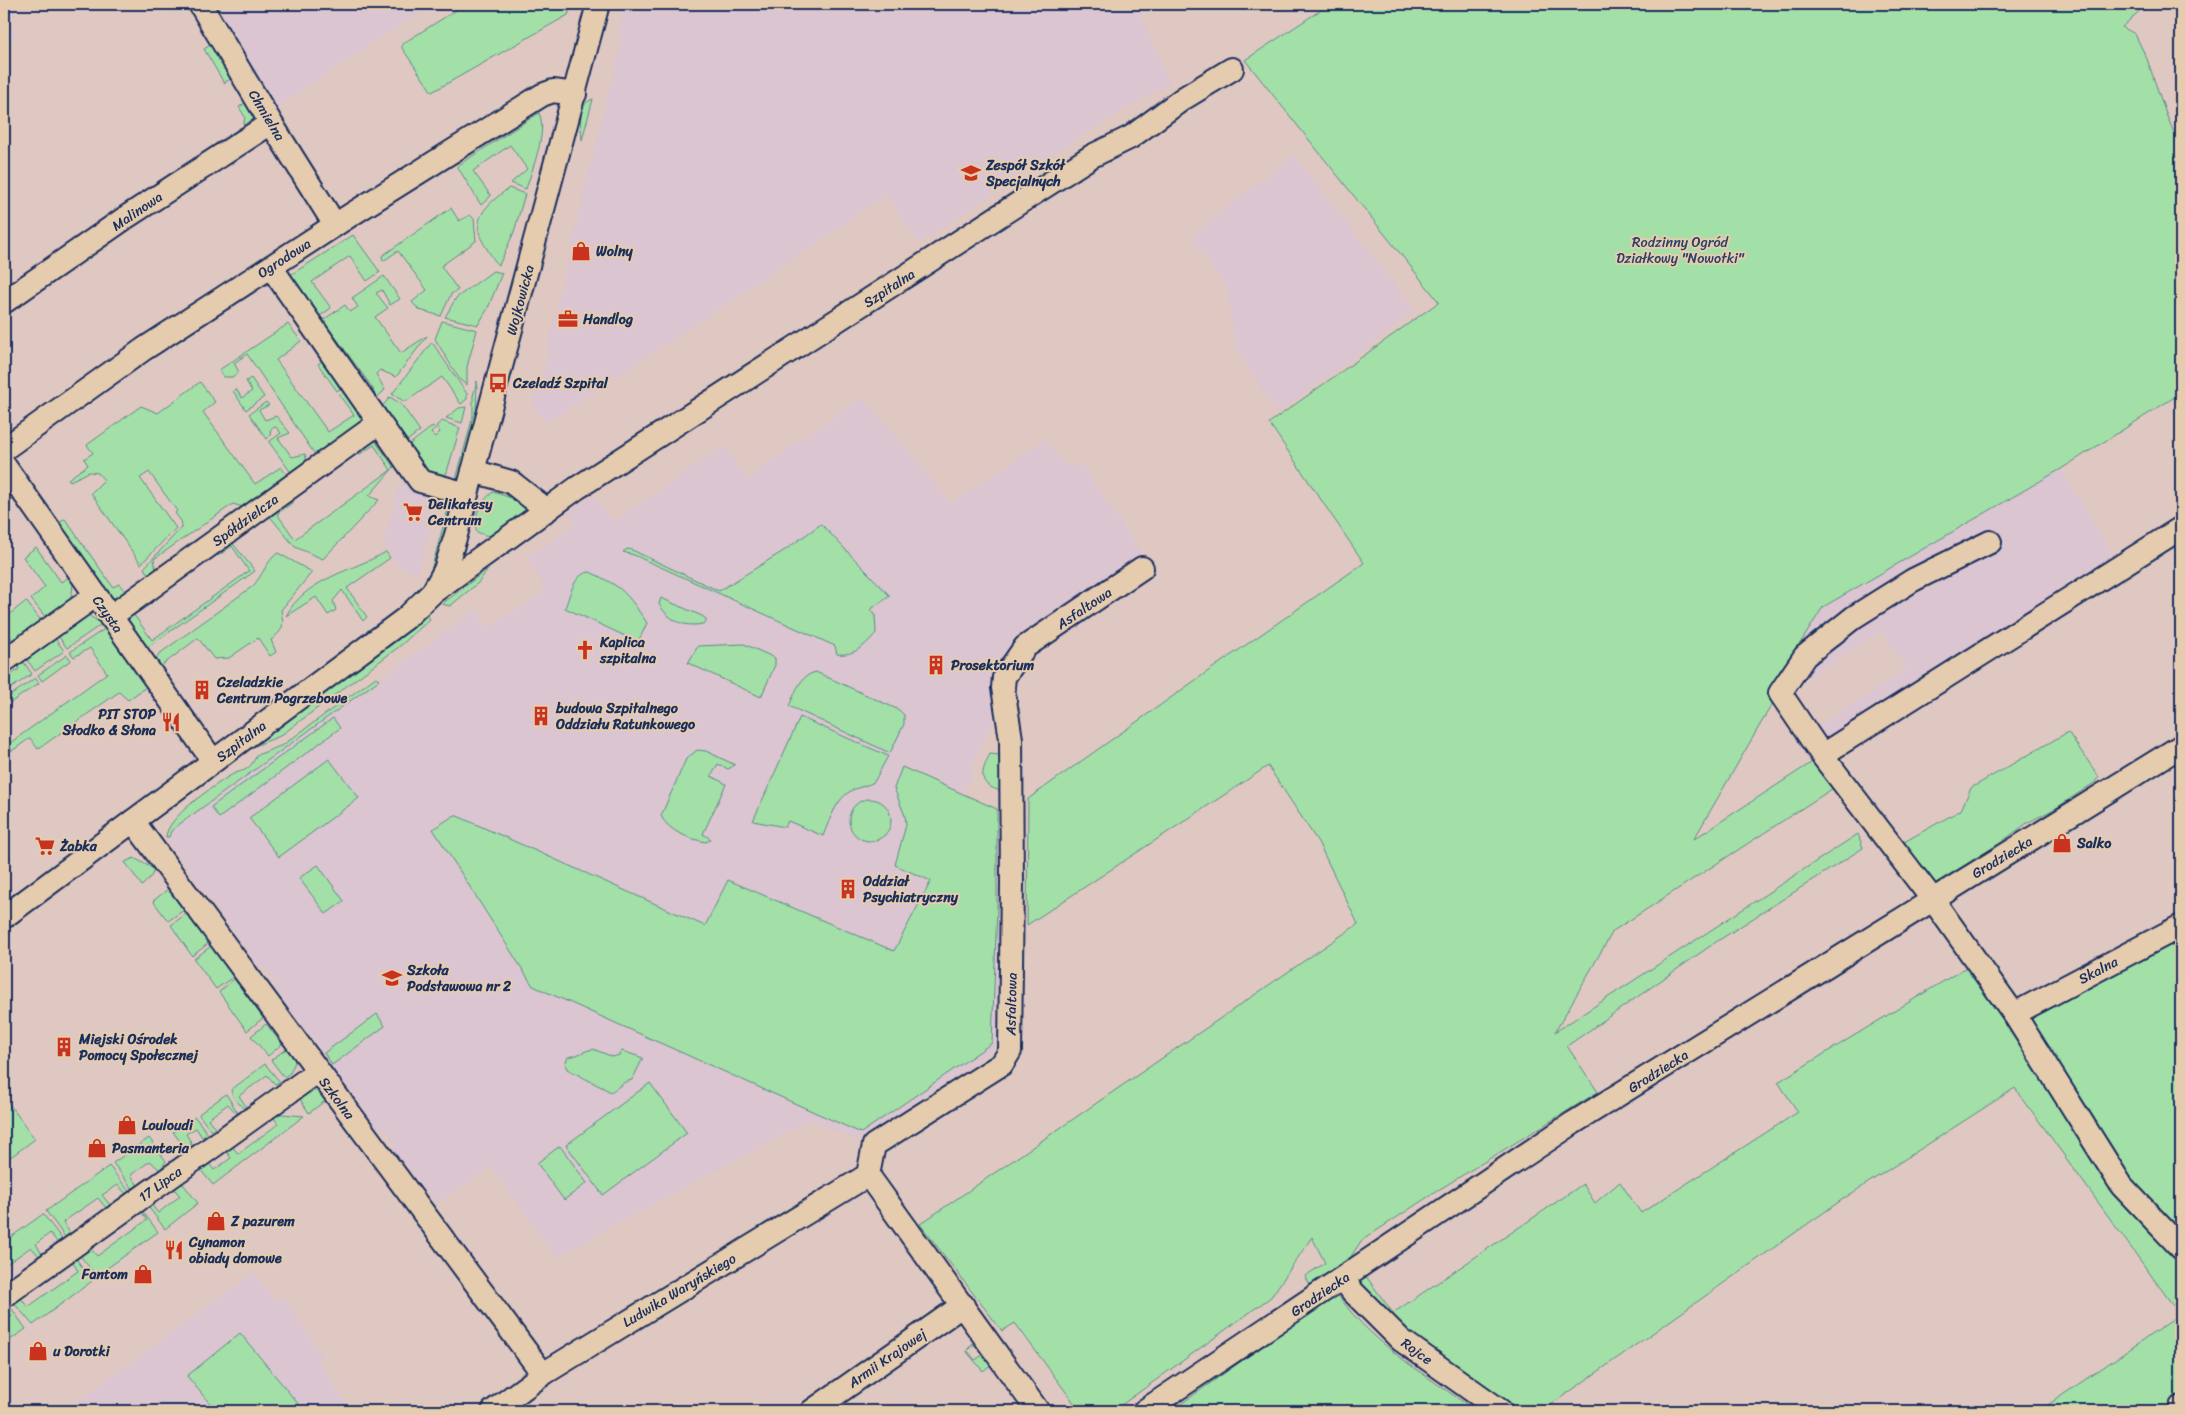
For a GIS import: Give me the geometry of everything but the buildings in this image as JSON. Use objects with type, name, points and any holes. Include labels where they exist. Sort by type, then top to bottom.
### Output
[{"type":"street","name":"Chmielna","points":[[200,4],[335,225]]},
{"type":"street","name":"Wojkowicka","points":[[433,592],[445,570],[456,535],[598,4]]},
{"type":"street","name":"Szpitalna","points":[[4,918],[406,618],[433,592],[577,488],[1084,162],[1131,137],[1184,98],[1232,69]]},
{"type":"street","name":"Ogrodowa","points":[[4,449],[144,349],[335,225],[542,95],[553,91],[575,94]]},
{"type":"street","name":"Malinowa","points":[[4,302],[128,216],[271,123]]},
{"type":"street","points":[[271,267],[420,481],[467,494]]},
{"type":"street","name":"Spółdzielcza","points":[[110,617],[379,423]]},
{"type":"street","name":"Czysta","points":[[4,465],[213,761]]},
{"type":"street","points":[[473,471],[511,482],[547,510]]},
{"type":"street","points":[[1822,755],[2181,528]]},
{"type":"street","points":[[456,535],[477,542],[501,544]]},
{"type":"street","points":[[1990,542],[1913,580],[1854,617],[1805,656],[1780,693],[1822,755],[1933,900],[2014,1014],[2122,1186],[2181,1248]]},
{"type":"street","name":"Asfaltowa","points":[[868,1175],[874,1145],[1002,1064],[1010,1051],[1011,739],[1003,688],[1004,677],[1025,647],[1142,568]]},
{"type":"street","points":[[4,661],[95,596]]},
{"type":"street","name":"Grodziecka","points":[[1144,1411],[1573,1123],[2181,746]]},
{"type":"street","name":"Szkolna","points":[[133,821],[256,985],[317,1072],[543,1374]]},
{"type":"street","name":"Skalna","points":[[2014,1014],[2181,926]]},
{"type":"street","name":"17 Lipca","points":[[4,1296],[317,1072]]},
{"type":"street","points":[[868,1175],[1038,1411]]},
{"type":"street","name":"Ludwika Waryńskiego","points":[[493,1411],[543,1374],[868,1175]]},
{"type":"street","name":"Rojce","points":[[1343,1279],[1353,1292],[1401,1340],[1501,1411]]},
{"type":"street","name":"Armii Krajowej","points":[[812,1411],[963,1305]]},
{"type":"street","points":[[2180,1411],[2181,1407]]},
{"type":"shaded area","points":[[4,4],[26,4],[8,21],[16,34],[4,43]]},
{"type":"shaded area","points":[[215,4],[436,4],[381,37],[275,109]]},
{"type":"shaded area","points":[[625,4],[1136,4],[1170,83],[1057,151],[919,243],[886,195],[740,295],[548,422],[532,406],[547,359],[551,331],[623,37],[618,32]]},
{"type":"shaded area","points":[[1295,156],[1415,311],[1342,367],[1277,413],[1235,347],[1227,289],[1193,241],[1195,233]]},
{"type":"shaded area","points":[[862,398],[883,420],[951,504],[1045,439],[1063,464],[1083,466],[1152,570],[1028,654],[981,745],[974,762],[971,777],[962,792],[983,805],[1002,812],[1005,829],[998,879],[1001,1046],[858,1141],[806,1118],[804,1123],[556,1257],[491,1167],[436,1204],[393,1149],[395,1143],[385,1129],[381,1126],[376,1127],[275,989],[276,982],[265,968],[258,966],[169,843],[171,831],[476,609],[488,628],[540,595],[544,586],[527,558],[575,524],[568,513],[593,495],[613,522],[724,446],[748,481],[771,460]]},
{"type":"shaded area","points":[[2061,469],[2117,562],[1825,748],[1812,730],[1907,669],[1881,631],[1786,693],[1777,677],[1823,607]]},
{"type":"shaded area","points":[[401,481],[440,491],[417,573],[400,568],[383,543]]},
{"type":"shaded area","points":[[254,1272],[275,1302],[283,1297],[322,1354],[316,1359],[350,1408],[345,1411],[64,1411]]},
{"type":"green space","points":[[466,4],[572,4],[568,15],[432,92],[402,48],[402,44]]},
{"type":"green space","name":"Rodzinny Ogród Działkowy \"Nowotki\"","points":[[1330,4],[2147,4],[2122,27],[2135,34],[2147,59],[2166,114],[2181,149],[2181,393],[2061,469],[1823,607],[1769,693],[1775,699],[1694,839],[1817,759],[1838,785],[1613,931],[1555,1032],[1858,834],[1863,848],[1716,942],[1567,1046],[1598,1092],[1440,1189],[1361,1241],[1332,1286],[1361,1323],[1379,1340],[1417,1370],[1476,1411],[1171,1411],[1267,1343],[1310,1285],[1305,1276],[1325,1263],[1312,1237],[1271,1297],[1113,1411],[1080,1411],[1015,1323],[1002,1331],[920,1224],[1358,924],[1318,842],[1268,766],[1027,925],[1028,799],[1364,563],[1269,423],[1439,302],[1245,60]]},
{"type":"green space","points":[[212,44],[232,78],[224,83],[204,49]]},
{"type":"green space","points":[[593,99],[582,140],[582,111],[584,106]]},
{"type":"green space","points":[[247,102],[260,117],[243,128],[245,117],[239,107]]},
{"type":"green space","points":[[539,113],[542,130],[526,189],[511,183],[527,169],[510,145],[473,171],[491,196],[481,205],[457,166]]},
{"type":"green space","points":[[509,188],[525,194],[514,232],[499,265],[481,239],[479,221],[487,207]]},
{"type":"green space","points":[[451,208],[459,221],[470,215],[474,219],[476,241],[441,266],[458,290],[451,294],[441,316],[419,310],[412,302],[427,290],[398,251],[383,261],[382,256]]},
{"type":"green space","points":[[353,235],[380,272],[367,281],[350,256],[312,282],[331,308],[313,321],[289,276]]},
{"type":"green space","points":[[493,271],[502,273],[488,308],[478,325],[445,317],[456,298]]},
{"type":"green space","points":[[384,276],[400,299],[390,305],[382,290],[376,293],[388,308],[375,317],[401,353],[427,336],[396,377],[380,370],[376,374],[385,390],[375,399],[364,397],[374,390],[334,335],[325,342],[316,325],[345,305],[350,312],[358,307],[352,298]]},
{"type":"green space","points":[[442,321],[477,330],[467,367],[467,385],[460,380],[435,339]]},
{"type":"green space","points":[[288,324],[301,341],[276,360],[328,432],[354,415],[339,395],[344,392],[362,417],[361,422],[316,456],[247,354],[234,363],[239,372],[232,377],[224,377],[219,370]]},
{"type":"green space","points":[[432,342],[467,394],[467,399],[461,404],[442,377],[405,402],[392,394]]},
{"type":"green space","points":[[322,361],[341,388],[337,391],[318,364]]},
{"type":"green space","points":[[251,378],[264,397],[246,410],[233,391],[236,389],[242,398],[252,391],[246,381]]},
{"type":"green space","points":[[477,381],[476,416],[458,484],[454,487],[473,416],[473,396]]},
{"type":"green space","points":[[200,382],[215,402],[203,412],[255,484],[281,467],[288,477],[246,508],[233,504],[154,559],[156,571],[149,576],[144,568],[182,527],[181,521],[175,513],[177,511],[149,472],[140,478],[176,528],[141,564],[91,493],[104,480],[98,473],[89,472],[70,481],[68,479],[88,465],[84,459],[93,453],[87,445],[141,406],[158,413]]},
{"type":"green space","points":[[390,397],[401,404],[420,431],[404,443],[381,408]]},
{"type":"green space","points":[[266,402],[269,405],[259,410],[265,420],[276,416],[290,433],[278,438],[292,457],[305,454],[307,463],[292,474],[269,442],[281,433],[276,427],[272,428],[270,431],[271,435],[267,439],[249,414]]},
{"type":"green space","points":[[466,407],[462,423],[446,418],[459,408]]},
{"type":"green space","points":[[442,421],[460,428],[443,485],[424,477],[406,447],[433,426],[435,429],[431,433],[435,437],[440,432],[436,426]]},
{"type":"green space","points":[[370,439],[375,441],[394,467],[369,496],[379,500],[323,559],[295,547],[268,514],[288,497],[292,503],[277,514],[295,539],[391,470],[374,445],[360,454],[355,449]]},
{"type":"green space","points":[[493,492],[521,501],[525,509],[506,528],[491,536],[477,532],[475,521],[482,504]]},
{"type":"green space","points":[[452,495],[454,498],[440,550],[431,570]]},
{"type":"green space","points":[[65,519],[113,587],[119,584],[125,591],[119,597],[108,598],[53,527]]},
{"type":"green space","points":[[821,524],[890,596],[871,609],[875,614],[876,633],[868,642],[854,652],[837,654],[835,646],[634,555],[623,552],[627,549],[632,550],[719,591],[785,550]]},
{"type":"green space","points":[[230,540],[255,571],[148,647],[126,620],[129,610],[148,598],[152,603],[134,615],[152,640],[249,571],[232,546],[218,556],[214,551]]},
{"type":"green space","points":[[36,547],[61,582],[73,575],[74,578],[70,605],[47,619],[31,599],[45,587],[23,557]]},
{"type":"green space","points":[[386,552],[390,558],[347,588],[367,617],[363,621],[342,590],[333,601],[336,610],[328,615],[316,597],[286,616],[294,603],[317,584]]},
{"type":"green space","points":[[278,553],[312,572],[281,610],[282,627],[271,640],[276,652],[270,656],[258,638],[229,658],[214,659],[198,638],[157,669],[155,660],[159,654],[253,586]]},
{"type":"green space","points":[[489,568],[478,583],[450,606],[442,604]]},
{"type":"green space","points":[[590,572],[610,582],[629,597],[647,623],[638,642],[565,608],[576,580],[585,573]]},
{"type":"green space","points":[[661,598],[702,616],[706,619],[706,623],[692,625],[673,619],[659,604]]},
{"type":"green space","points":[[26,601],[42,622],[15,643],[4,627],[4,619]]},
{"type":"green space","points":[[88,615],[102,624],[67,648],[56,633]]},
{"type":"green space","points":[[427,615],[430,619],[400,646],[280,736],[252,747]]},
{"type":"green space","points":[[106,628],[146,687],[128,700],[119,692],[38,749],[30,738],[12,751],[4,741],[4,735],[10,743],[107,673],[90,648],[74,657],[70,652]]},
{"type":"green space","points":[[53,635],[64,651],[35,671],[25,657]]},
{"type":"green space","points":[[744,644],[775,658],[775,665],[761,697],[688,663],[698,646]]},
{"type":"green space","points":[[67,655],[71,660],[42,681],[38,675]]},
{"type":"green space","points":[[23,661],[32,674],[4,693],[4,680],[19,669],[17,664]]},
{"type":"green space","points":[[816,672],[899,710],[904,715],[904,724],[890,753],[789,706],[802,681],[810,674]]},
{"type":"green space","points":[[376,677],[379,680],[181,823],[171,831],[169,837],[166,837],[168,829],[174,821],[201,796],[233,774],[247,769],[257,755],[283,745]]},
{"type":"green space","points":[[35,678],[39,683],[10,703],[7,698]]},
{"type":"green space","points":[[800,717],[888,756],[874,782],[846,794],[834,810],[823,836],[788,821],[785,827],[753,821]]},
{"type":"green space","points":[[333,718],[340,728],[219,818],[211,807]]},
{"type":"green space","points":[[2068,732],[2099,777],[2094,783],[2056,808],[2027,823],[2000,843],[1929,887],[1897,846],[1961,810],[1971,788]]},
{"type":"green space","points":[[697,750],[706,751],[735,765],[728,769],[718,764],[711,776],[726,784],[703,834],[711,839],[706,842],[687,837],[669,826],[661,816],[686,759]]},
{"type":"green space","points":[[990,754],[999,755],[1004,759],[1001,791],[988,785],[983,777],[984,767]]},
{"type":"green space","points":[[329,759],[359,798],[279,857],[249,818]]},
{"type":"green space","points":[[902,767],[997,809],[997,908],[992,1043],[861,1133],[533,986],[433,829],[455,815],[705,926],[728,880],[894,951],[931,881],[895,865],[906,825],[905,816],[894,788]]},
{"type":"green space","points":[[866,799],[874,799],[885,805],[891,820],[885,835],[874,841],[866,841],[855,835],[849,824],[849,816],[855,805]]},
{"type":"green space","points":[[134,858],[154,869],[152,875],[142,886],[125,862]]},
{"type":"green space","points":[[318,865],[344,901],[326,914],[299,878]]},
{"type":"green space","points":[[168,889],[184,910],[168,921],[153,901]]},
{"type":"green space","points":[[186,914],[209,943],[192,956],[171,925]]},
{"type":"green space","points":[[2181,937],[2181,1237],[2131,1184],[2022,1015]]},
{"type":"green space","points":[[211,946],[233,977],[216,989],[194,959]]},
{"type":"green space","points":[[1970,965],[2181,1255],[2181,1391],[2174,1411],[2039,1411],[2180,1315],[2015,1088],[1843,1199],[1542,1411],[1515,1411],[1410,1335],[1358,1283],[1365,1275],[1393,1313],[1583,1184],[1595,1203],[1620,1182],[1641,1213],[1798,1112],[1778,1082]]},
{"type":"green space","points":[[234,979],[263,1018],[247,1031],[219,992]]},
{"type":"green space","points":[[377,1014],[385,1026],[332,1065],[324,1053]]},
{"type":"green space","points":[[266,1024],[282,1044],[268,1056],[251,1036]]},
{"type":"green space","points":[[286,1049],[294,1057],[295,1062],[290,1073],[284,1077],[271,1060]]},
{"type":"green space","points":[[593,1049],[613,1057],[619,1055],[622,1051],[643,1058],[632,1080],[625,1082],[611,1092],[567,1069],[565,1064],[568,1057]]},
{"type":"green space","points":[[265,1064],[280,1082],[275,1084],[267,1075],[239,1096],[246,1106],[243,1108],[233,1097],[231,1090]]},
{"type":"green space","points":[[650,1083],[687,1133],[603,1195],[566,1145]]},
{"type":"green space","points":[[309,1090],[319,1092],[325,1101],[309,1113],[298,1096]]},
{"type":"green space","points":[[226,1094],[238,1113],[228,1104],[208,1119],[215,1128],[211,1131],[199,1115]]},
{"type":"green space","points":[[4,1097],[35,1139],[4,1162]]},
{"type":"green space","points":[[271,1113],[304,1116],[213,1185],[199,1168],[207,1161],[214,1170],[231,1158],[224,1148],[230,1143],[238,1154],[278,1124]]},
{"type":"green space","points":[[195,1117],[208,1134],[202,1137],[196,1128],[186,1134],[192,1144],[186,1149],[173,1132]]},
{"type":"green space","points":[[149,1138],[166,1161],[160,1170],[150,1161],[131,1175],[137,1184],[136,1187],[132,1188],[113,1163]]},
{"type":"green space","points":[[560,1146],[587,1183],[564,1200],[537,1163]]},
{"type":"green space","points":[[109,1166],[129,1191],[126,1194],[118,1185],[102,1195],[110,1205],[106,1208],[98,1198],[63,1222],[70,1233],[65,1237],[46,1211]]},
{"type":"green space","points":[[176,1183],[183,1184],[198,1203],[165,1229],[147,1205],[150,1203],[158,1213],[180,1196],[172,1186]]},
{"type":"green space","points":[[141,1209],[158,1232],[96,1276],[79,1254],[89,1247],[97,1256],[147,1220]]},
{"type":"green space","points":[[43,1214],[62,1239],[58,1243],[50,1233],[36,1244],[42,1254],[39,1256],[31,1247],[4,1266],[4,1242]]},
{"type":"green space","points":[[75,1257],[92,1281],[33,1325],[13,1302],[19,1296],[28,1307],[78,1271],[71,1259]]},
{"type":"green space","points":[[9,1305],[26,1329],[4,1344],[4,1323],[12,1316],[6,1307]]},
{"type":"green space","points":[[240,1333],[304,1411],[216,1411],[187,1376]]},
{"type":"green space","points":[[976,1339],[978,1342],[967,1350]]},
{"type":"green space","points":[[967,1350],[975,1360],[986,1353],[993,1363],[983,1371]]},
{"type":"place","name":"Zespół Szkół Specjalnych","points":[[971,173]]},
{"type":"place","name":"Wolny","points":[[581,251]]},
{"type":"place","name":"Handlog","points":[[568,319]]},
{"type":"place","name":"Czeladź Szpital","points":[[498,383]]},
{"type":"place","name":"Delikatesy Centrum","points":[[413,512]]},
{"type":"place","name":"Kaplica szpitalna","points":[[585,650]]},
{"type":"place","name":"Prosektorium","points":[[936,665]]},
{"type":"place","name":"Czeladzkie Centrum Pogrzebowe","points":[[202,690]]},
{"type":"place","name":"budowa Szpitalnego Oddziału Ratunkowego","points":[[541,716]]},
{"type":"place","name":"PIT STOP Słodko & Słona","points":[[171,722]]},
{"type":"place","name":"Salko","points":[[2062,843]]},
{"type":"place","name":"Żabka","points":[[45,846]]},
{"type":"place","name":"Oddział Psychiatryczny","points":[[848,889]]},
{"type":"place","name":"Szkoła Podstawowa nr 2","points":[[392,978]]},
{"type":"place","name":"Miejski Ośrodek Pomocy Społecznej","points":[[64,1047]]},
{"type":"place","name":"Louloudi","points":[[127,1125]]},
{"type":"place","name":"Pasmanteria","points":[[97,1148]]},
{"type":"place","name":"Z pazurem","points":[[216,1221]]},
{"type":"place","name":"Cynamon obiady domowe","points":[[174,1250]]},
{"type":"place","name":"Fantom","points":[[143,1274]]},
{"type":"place","name":"u Dorotki","points":[[38,1351]]}]
